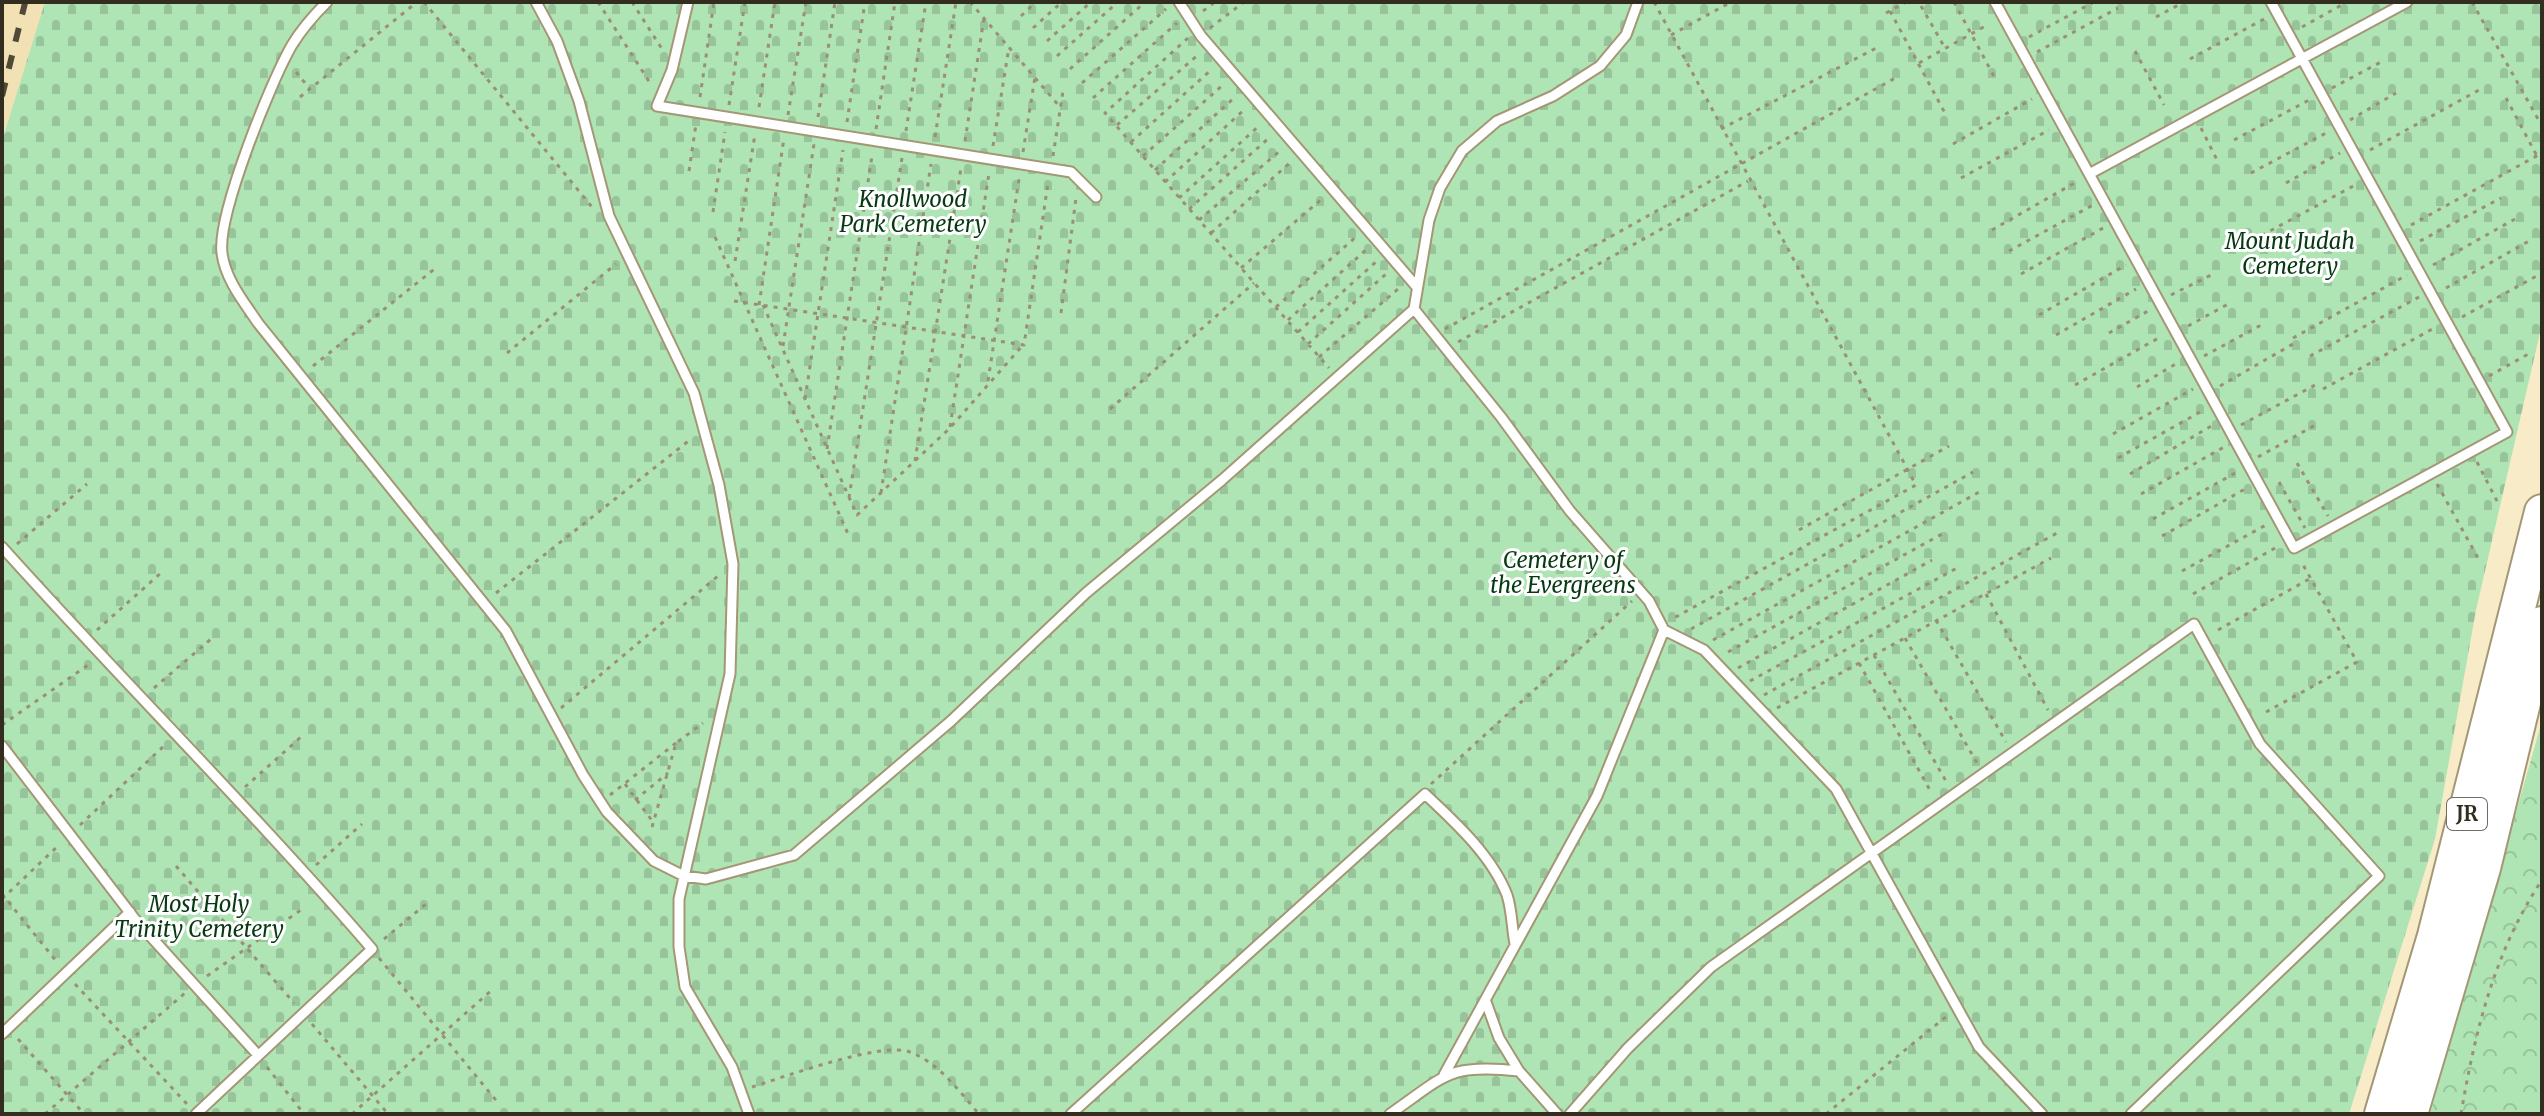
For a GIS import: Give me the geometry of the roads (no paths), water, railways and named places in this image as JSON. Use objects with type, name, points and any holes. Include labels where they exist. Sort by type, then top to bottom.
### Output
[{"type":"highway","name":"JR","points":[[2382,1114],[2435,936],[2542,512]]},
{"type":"highway","name":"JR","points":[[2410,1114],[2483,868],[2542,624]]},
{"type":"lane","points":[[327,2],[293,44],[285,60],[225,218],[222,252],[233,286],[301,376],[506,631],[601,803],[630,840],[654,861],[684,876],[706,879],[794,855],[951,721],[1086,593],[1414,309],[1429,220],[1440,188],[1462,151],[1497,121],[1553,96],[1600,66],[1626,35],[1638,2]]},
{"type":"lane","points":[[536,2],[557,41],[579,101],[609,216],[694,393],[719,485],[730,548],[734,624],[730,674],[679,899],[679,947],[685,987],[732,1067],[749,1114]]},
{"type":"lane","points":[[688,2],[673,66],[657,106],[1071,172],[1096,197]]},
{"type":"lane","points":[[1995,2],[2292,544],[2311,538],[2507,432],[2271,2]]},
{"type":"lane","points":[[2091,173],[2407,2]]},
{"type":"lane","points":[[1175,3],[1195,36],[1223,60],[1416,286]]},
{"type":"lane","points":[[1414,309],[1570,511],[1641,592],[1662,628],[1714,660],[1836,789],[1979,1047],[2042,1114]]},
{"type":"lane","points":[[4,550],[100,657],[236,795],[372,949],[196,1114]]},
{"type":"lane","points":[[1570,1114],[1628,1048],[1711,967],[2194,624],[2260,744],[2379,876],[2131,1114]]},
{"type":"lane","points":[[1444,1075],[1515,944],[1554,880],[1597,796],[1662,628]]},
{"type":"lane","points":[[2,746],[130,912],[257,1054]]},
{"type":"lane","points":[[1071,1114],[1425,794],[1458,825],[1486,860],[1506,895],[1515,944]]},
{"type":"lane","points":[[5,1031],[130,912]]},
{"type":"lane","points":[[1486,1002],[1499,1038],[1519,1071],[1557,1114]]},
{"type":"lane","points":[[1390,1114],[1444,1075],[1479,1067],[1519,1071]]},
{"type":"railway","points":[[2,96],[25,3]]},
{"type":"park label","name":"Knollwood Park Cemetery","points":[[913,212]]},
{"type":"park label","name":"Mount Judah Cemetery","points":[[2290,254]]},
{"type":"park label","name":"Cemetery of the Evergreens","points":[[1563,572]]},
{"type":"park label","name":"Most Holy Trinity Cemetery","points":[[199,916]]}]
